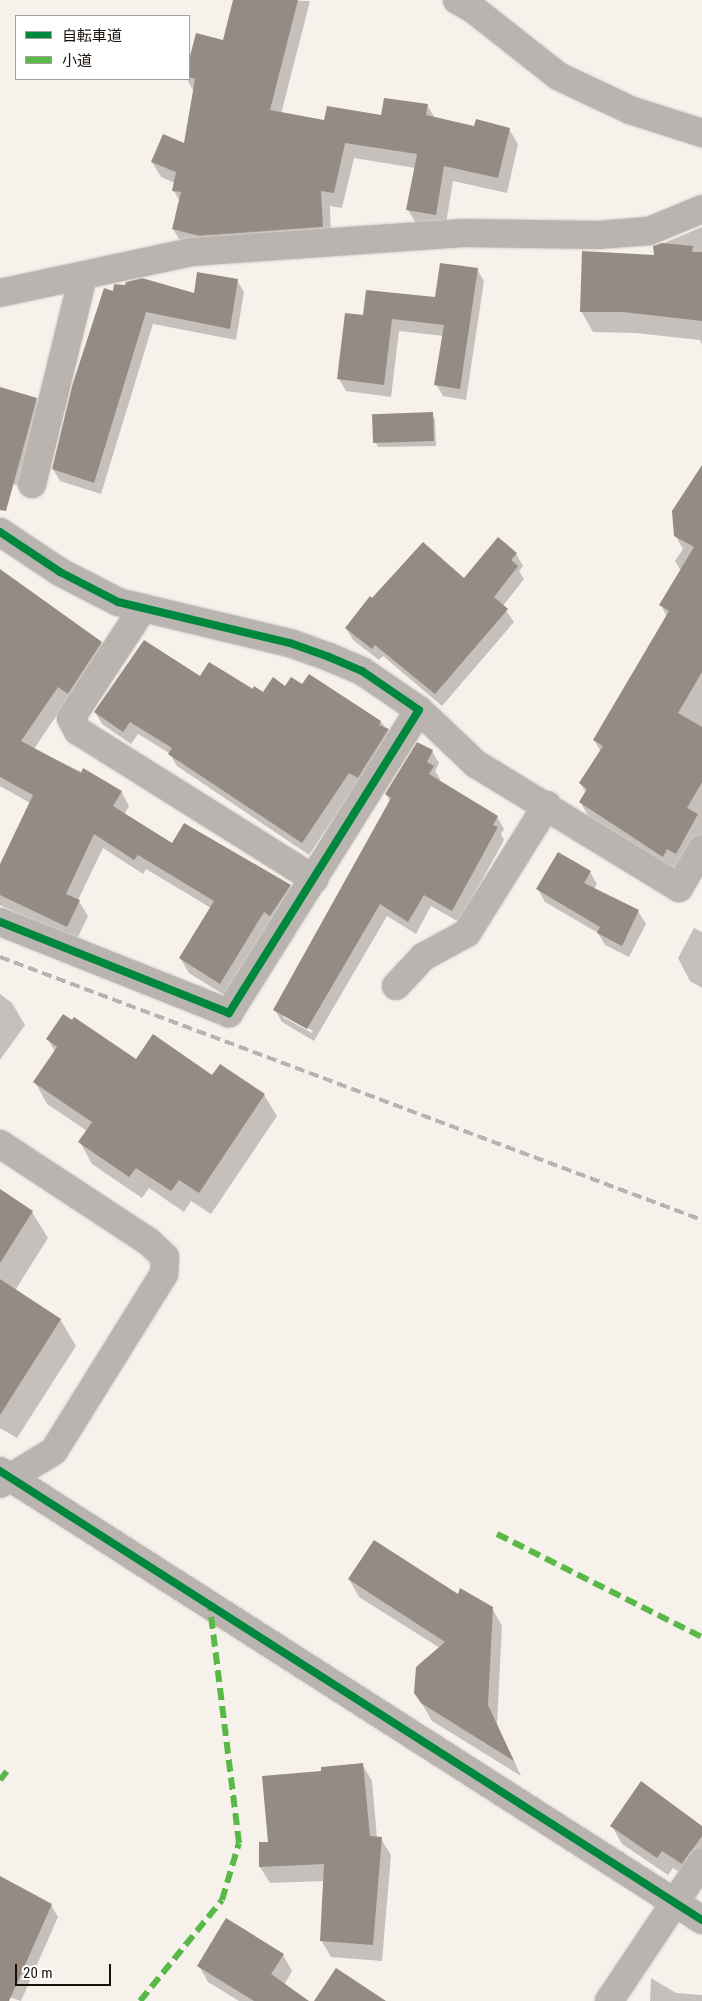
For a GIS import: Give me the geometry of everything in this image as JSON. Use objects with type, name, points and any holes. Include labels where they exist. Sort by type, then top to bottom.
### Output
[{"type":"street","points":[[457,0],[473,8],[558,76],[630,110],[702,133]]},
{"type":"street","points":[[0,293],[191,252],[463,234],[598,235],[648,231],[702,209]]},
{"type":"street","points":[[32,484],[83,276]]},
{"type":"street","points":[[0,532],[60,572],[118,602],[290,643],[362,671],[419,710],[476,764],[679,888],[702,849]]},
{"type":"street","points":[[143,608],[71,718],[78,731],[314,879]]},
{"type":"street","points":[[0,922],[228,1013],[419,710]]},
{"type":"street","points":[[396,986],[423,957],[467,933],[547,806]]},
{"type":"street","points":[[0,1144],[149,1242],[165,1257],[164,1274],[54,1451],[3,1478],[702,1920]]},
{"type":"street","points":[[609,2001],[702,1862]]},
{"type":"building","points":[[233,0],[298,0],[270,110],[324,120],[327,106],[381,115],[384,98],[428,104],[426,115],[474,126],[476,119],[510,128],[498,178],[444,166],[436,215],[406,210],[417,154],[345,143],[334,193],[321,191],[323,227],[200,236],[172,229],[181,192],[172,191],[176,172],[151,162],[163,134],[184,143],[195,79],[190,77],[190,56],[196,33],[223,40]]},
{"type":"building","points":[[662,243],[693,246],[692,252],[702,252],[702,321],[623,312],[580,312],[582,251],[654,255],[653,246]]},
{"type":"building","points":[[440,263],[478,268],[460,389],[434,385],[444,325],[392,319],[384,385],[337,379],[345,313],[363,315],[366,290],[435,297]]},
{"type":"building","points":[[197,272],[238,279],[230,329],[146,312],[94,483],[52,469],[72,386],[104,288],[113,291],[114,284],[125,285],[126,282],[142,278],[194,293]]},
{"type":"building","points":[[0,387],[37,398],[6,511],[0,510]]},
{"type":"building","points":[[433,412],[434,441],[373,443],[372,414]]},
{"type":"building","points":[[702,465],[702,672],[678,713],[702,727],[702,782],[687,808],[698,814],[676,854],[667,849],[663,857],[579,802],[587,789],[579,783],[603,746],[593,740],[669,611],[659,605],[694,547],[674,536],[672,511]]},
{"type":"building","points":[[498,537],[517,553],[511,560],[518,566],[494,597],[508,609],[435,694],[375,645],[372,649],[345,628],[370,596],[372,598],[423,542],[464,578]]},
{"type":"building","points":[[0,569],[102,642],[68,694],[58,687],[21,741],[81,773],[83,768],[122,791],[113,806],[172,843],[184,823],[291,885],[270,916],[264,912],[220,984],[179,958],[214,901],[138,855],[134,860],[94,834],[66,894],[80,900],[67,927],[0,895],[0,864],[33,795],[0,777]]},
{"type":"building","points":[[144,640],[200,676],[209,662],[253,689],[254,686],[263,692],[273,677],[285,686],[291,677],[302,684],[309,674],[381,721],[379,725],[389,729],[358,778],[349,773],[302,843],[168,754],[172,748],[130,722],[123,732],[94,712]]},
{"type":"building","points":[[417,742],[433,750],[427,762],[434,766],[429,774],[498,816],[493,825],[498,827],[452,911],[424,895],[408,922],[380,904],[307,1029],[273,1010],[391,798],[385,794]]},
{"type":"building","points":[[558,852],[591,871],[584,883],[639,910],[622,946],[597,933],[600,927],[536,889]]},
{"type":"building","points":[[63,1014],[72,1020],[74,1017],[136,1059],[153,1034],[212,1075],[220,1064],[265,1094],[199,1193],[179,1180],[171,1191],[136,1168],[129,1177],[78,1142],[92,1122],[33,1082],[57,1047],[46,1039]]},
{"type":"building","points":[[0,1189],[33,1211],[0,1263]]},
{"type":"building","points":[[0,1279],[61,1319],[0,1415]]},
{"type":"building","points":[[374,1540],[458,1594],[460,1588],[493,1607],[488,1705],[514,1761],[421,1703],[414,1693],[416,1667],[445,1642],[348,1579]]},
{"type":"building","points":[[363,1763],[370,1836],[382,1837],[373,1945],[320,1941],[324,1864],[259,1867],[259,1842],[268,1842],[262,1776],[321,1771],[321,1767]]},
{"type":"building","points":[[641,1781],[702,1826],[702,1836],[682,1864],[662,1851],[657,1858],[610,1826]]},
{"type":"building","points":[[0,1876],[52,1904],[9,2001],[0,2001]]},
{"type":"building","points":[[226,1918],[284,1954],[271,1974],[309,2001],[254,2001],[197,1966]]},
{"type":"building","points":[[336,1968],[386,2001],[314,2001]]},
{"type":"railway","points":[[0,957],[702,1220]]},
{"type":"marked path","points":[[497,1534],[702,1637]]},
{"type":"marked path","points":[[140,2001],[222,1900],[239,1843],[210,1606]]},
{"type":"marked path","points":[[0,1780],[7,1771]]},
{"type":"cycle path","points":[[0,532],[60,572],[118,602],[290,643],[362,671],[419,710],[229,1013],[0,922]]},
{"type":"cycle path","points":[[0,1471],[702,1920]]}]
